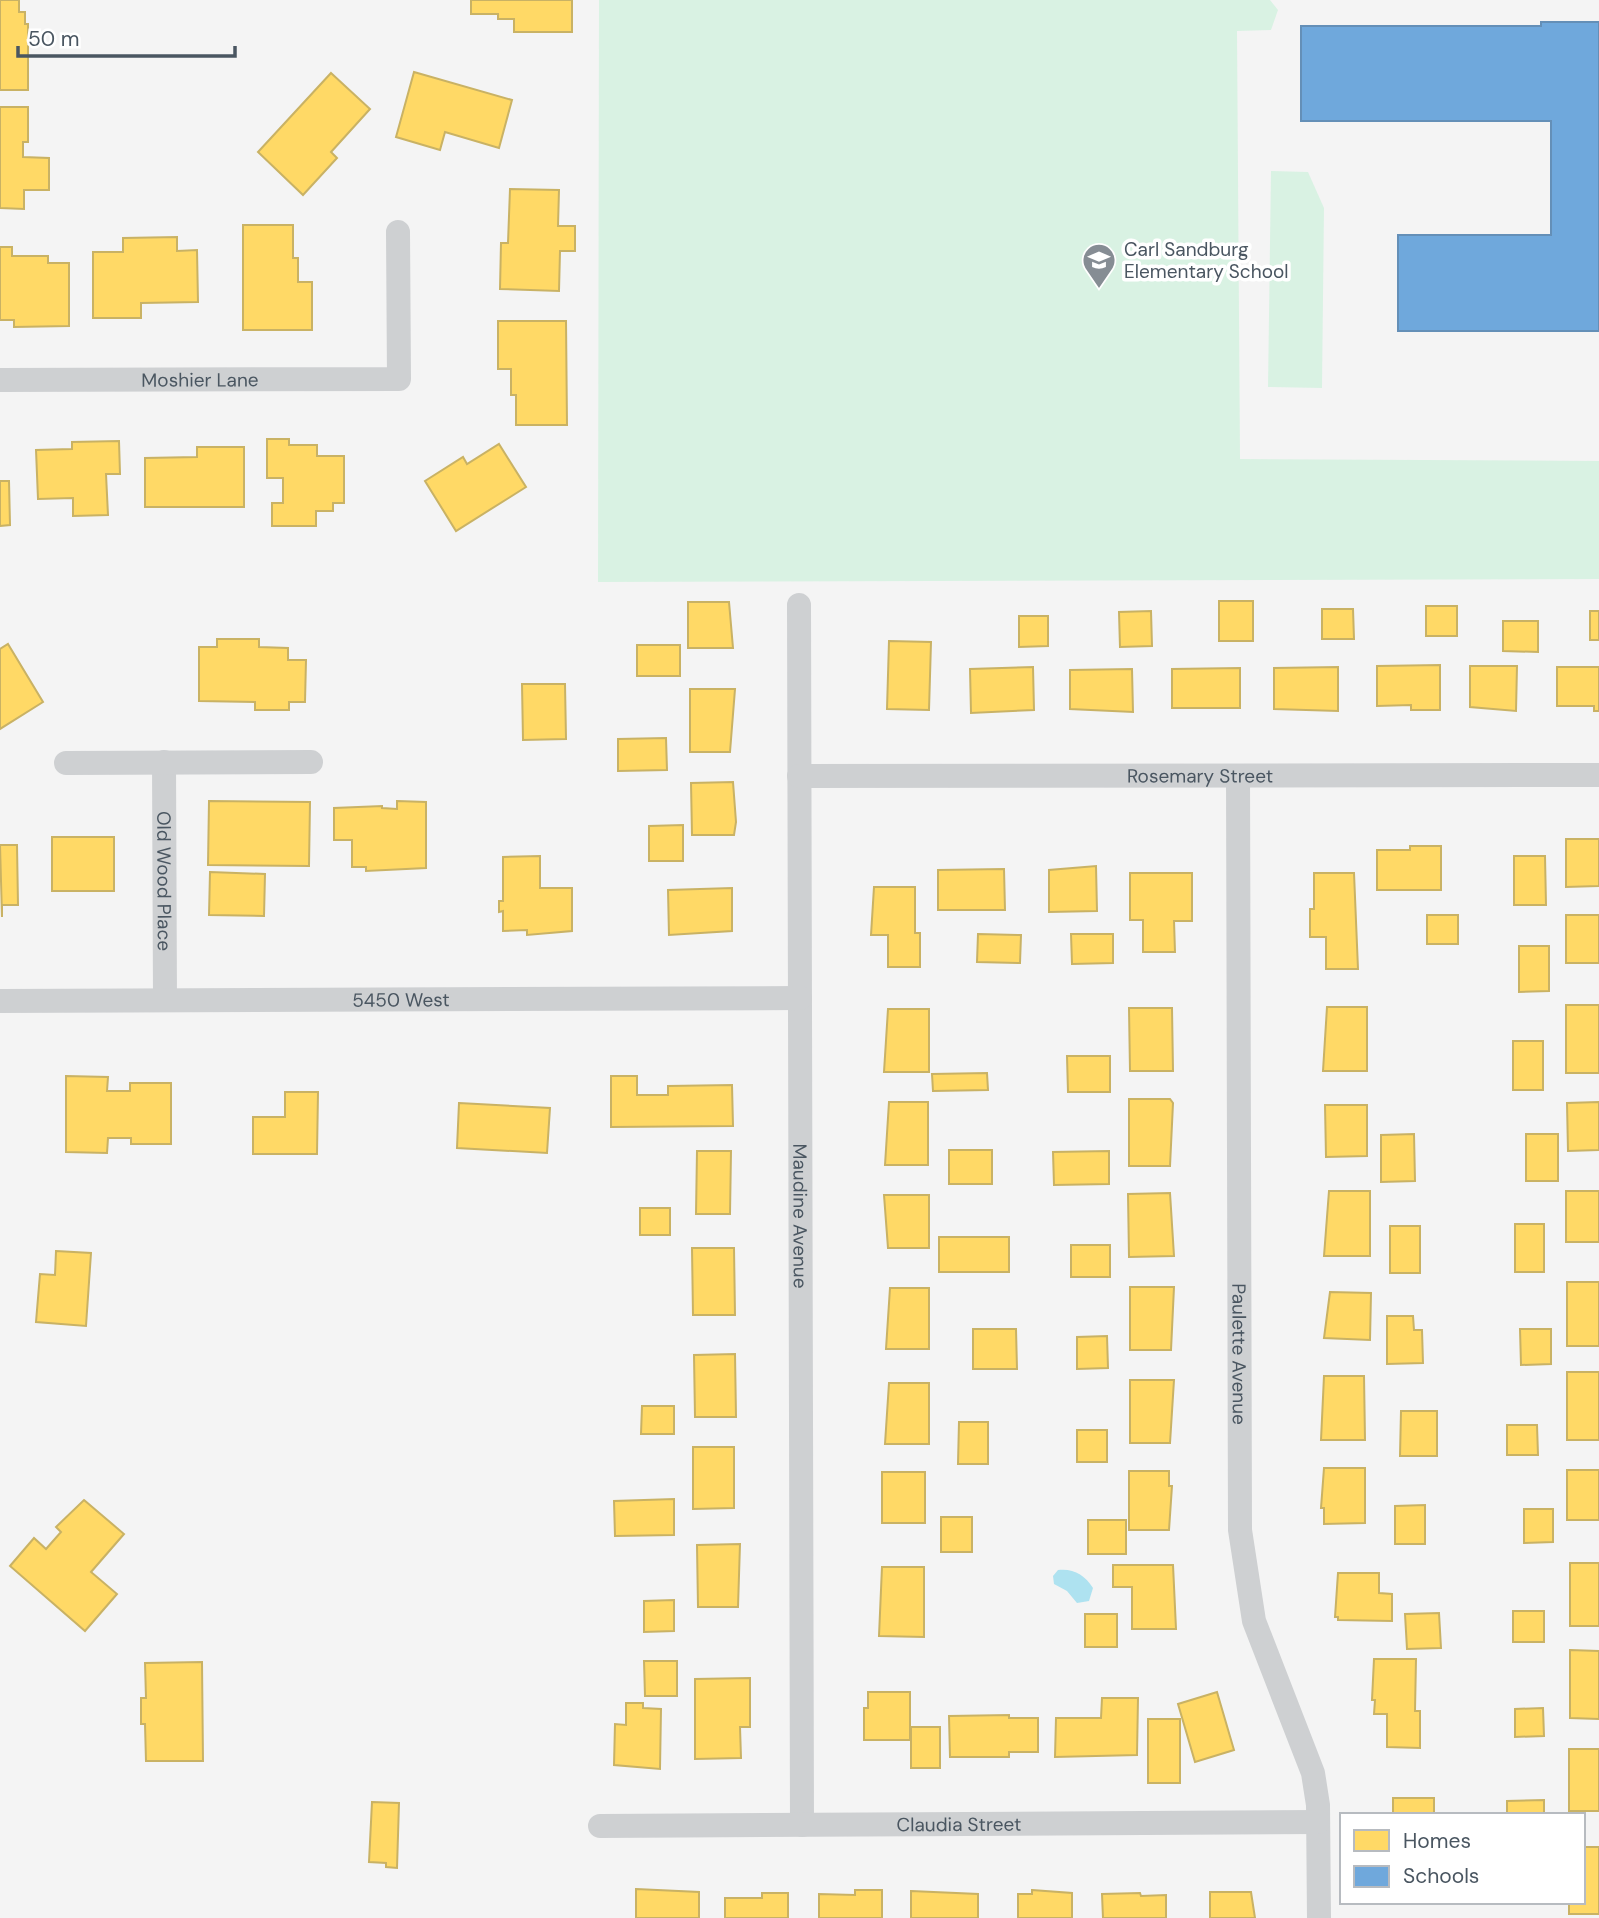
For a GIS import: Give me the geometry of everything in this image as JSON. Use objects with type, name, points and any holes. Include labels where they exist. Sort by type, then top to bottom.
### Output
[{"type":"street","name":"Moshier Lane","points":[[0,380],[400,379],[397,232]]},
{"type":"street","name":"Maudine Avenue","points":[[799,605],[802,1825]]},
{"type":"street","name":"Old Wood Place","points":[[164,762],[165,1000]]},
{"type":"street","points":[[66,763],[311,762]]},
{"type":"street","name":"Rosemary Street","points":[[799,776],[1599,775]]},
{"type":"street","name":"Paulette Avenue","points":[[1238,776],[1240,1530],[1254,1621],[1313,1773],[1318,1822],[1319,1918]]},
{"type":"street","name":"5450 West","points":[[0,1000],[800,998]]},
{"type":"street","name":"Claudia Street","points":[[600,1826],[1318,1822]]},
{"type":"green space","name":"Carl Sandburg Elementary School","points":[[599,0],[1270,0],[1278,10],[1271,30],[1237,31],[1240,459],[1599,461],[1599,579],[598,582]]},
{"type":"green space","points":[[1271,171],[1308,172],[1324,208],[1322,388],[1268,387]]},
{"type":"water","points":[[1058,1570],[1074,1571],[1086,1579],[1093,1588],[1089,1601],[1077,1603],[1067,1591],[1054,1584],[1053,1576]]},
{"type":"building: Homes","points":[[0,0],[19,0],[19,12],[25,12],[25,24],[28,24],[28,90],[0,90]]},
{"type":"building: Homes","points":[[471,0],[572,0],[572,32],[514,32],[514,19],[498,19],[498,14],[471,14]]},
{"type":"building: Homes","points":[[414,72],[512,100],[499,148],[445,132],[440,150],[396,137]]},
{"type":"building: Homes","points":[[331,73],[370,109],[331,152],[337,158],[303,195],[258,152]]},
{"type":"building: Homes","points":[[0,107],[28,107],[28,142],[23,142],[23,157],[49,158],[49,190],[24,190],[24,209],[0,208]]},
{"type":"building: Homes","points":[[510,189],[559,190],[558,226],[575,226],[575,251],[560,251],[559,291],[500,289],[501,243],[508,243]]},
{"type":"building: Homes","points":[[243,225],[293,225],[293,258],[298,258],[298,282],[312,282],[312,330],[243,330]]},
{"type":"building: Homes","points":[[177,237],[177,251],[197,250],[198,302],[141,303],[141,318],[93,318],[93,252],[123,252],[123,238]]},
{"type":"building: Homes","points":[[0,247],[12,247],[12,256],[48,256],[48,263],[69,263],[69,326],[14,327],[14,320],[0,320]]},
{"type":"building: Homes","points":[[498,321],[566,321],[567,425],[516,425],[516,395],[511,395],[511,369],[498,369]]},
{"type":"building: Homes","points":[[267,439],[289,439],[289,445],[317,445],[317,456],[344,456],[344,503],[333,503],[333,511],[316,511],[316,526],[272,526],[272,503],[283,503],[283,478],[267,478]]},
{"type":"building: Homes","points":[[119,441],[120,474],[106,474],[108,515],[73,516],[73,498],[38,499],[36,450],[72,449],[72,442]]},
{"type":"building: Homes","points":[[499,444],[526,487],[456,531],[425,481],[463,457],[467,464]]},
{"type":"building: Homes","points":[[197,447],[244,447],[244,507],[145,507],[145,458],[197,457]]},
{"type":"building: Homes","points":[[0,481],[9,481],[10,525],[0,526]]},
{"type":"building: Homes","points":[[1219,601],[1253,601],[1253,641],[1219,641]]},
{"type":"building: Homes","points":[[688,602],[729,602],[733,648],[688,648]]},
{"type":"building: Homes","points":[[1426,606],[1457,606],[1457,636],[1426,636]]},
{"type":"building: Homes","points":[[1322,609],[1353,609],[1354,639],[1322,639]]},
{"type":"building: Homes","points":[[1151,611],[1152,646],[1120,647],[1119,612]]},
{"type":"building: Homes","points":[[1590,611],[1599,611],[1599,640],[1590,640]]},
{"type":"building: Homes","points":[[1019,616],[1048,616],[1048,646],[1019,647]]},
{"type":"building: Homes","points":[[1503,621],[1538,621],[1538,652],[1503,651]]},
{"type":"building: Homes","points":[[217,639],[259,639],[259,647],[288,648],[288,660],[306,660],[305,702],[289,702],[289,710],[255,710],[255,702],[199,701],[199,647],[217,647]]},
{"type":"building: Homes","points":[[889,641],[931,642],[929,710],[887,709]]},
{"type":"building: Homes","points":[[8,644],[43,702],[0,729],[0,649]]},
{"type":"building: Homes","points":[[637,645],[680,645],[680,676],[637,676]]},
{"type":"building: Homes","points":[[1440,665],[1440,710],[1411,710],[1411,705],[1377,706],[1377,666]]},
{"type":"building: Homes","points":[[1470,666],[1517,666],[1516,711],[1470,707]]},
{"type":"building: Homes","points":[[1033,667],[1034,710],[971,713],[970,669]]},
{"type":"building: Homes","points":[[1338,667],[1338,711],[1274,709],[1274,668]]},
{"type":"building: Homes","points":[[1557,667],[1599,667],[1599,711],[1594,711],[1594,706],[1557,706]]},
{"type":"building: Homes","points":[[1240,668],[1240,708],[1172,708],[1172,669]]},
{"type":"building: Homes","points":[[1132,669],[1133,712],[1070,709],[1070,670]]},
{"type":"building: Homes","points":[[522,684],[565,684],[566,739],[523,740]]},
{"type":"building: Homes","points":[[690,689],[735,689],[730,752],[690,752]]},
{"type":"building: Homes","points":[[666,738],[667,770],[618,771],[618,739]]},
{"type":"building: Homes","points":[[733,782],[736,822],[734,835],[692,835],[691,783]]},
{"type":"building: Homes","points":[[209,801],[310,802],[309,866],[208,865]]},
{"type":"building: Homes","points":[[397,801],[426,802],[426,868],[366,871],[366,867],[352,867],[352,840],[334,840],[334,808],[382,806],[397,809]]},
{"type":"building: Homes","points":[[683,825],[683,861],[649,861],[649,826]]},
{"type":"building: Homes","points":[[52,837],[114,837],[114,891],[52,891]]},
{"type":"building: Homes","points":[[1566,839],[1599,839],[1599,886],[1566,887]]},
{"type":"building: Homes","points":[[0,845],[17,845],[18,905],[2,905],[2,917]]},
{"type":"building: Homes","points":[[1410,846],[1441,846],[1441,890],[1377,890],[1377,850],[1410,850]]},
{"type":"building: Homes","points":[[540,856],[540,888],[572,888],[572,931],[527,935],[527,930],[503,931],[503,911],[499,912],[499,901],[503,901],[503,857]]},
{"type":"building: Homes","points":[[1514,856],[1545,856],[1546,905],[1514,905]]},
{"type":"building: Homes","points":[[1096,866],[1097,911],[1049,912],[1049,870]]},
{"type":"building: Homes","points":[[1004,869],[1005,910],[938,910],[938,870]]},
{"type":"building: Homes","points":[[210,872],[265,874],[264,916],[209,915]]},
{"type":"building: Homes","points":[[1130,873],[1192,873],[1192,921],[1174,921],[1175,952],[1143,952],[1143,920],[1130,920]]},
{"type":"building: Homes","points":[[1314,873],[1354,873],[1358,969],[1326,969],[1326,937],[1310,937],[1310,909],[1314,909]]},
{"type":"building: Homes","points":[[874,887],[915,887],[915,933],[920,933],[920,967],[888,967],[888,935],[871,935]]},
{"type":"building: Homes","points":[[732,888],[732,931],[669,935],[668,890]]},
{"type":"building: Homes","points":[[1427,915],[1458,915],[1458,944],[1427,944]]},
{"type":"building: Homes","points":[[1566,915],[1599,915],[1599,963],[1566,963]]},
{"type":"building: Homes","points":[[978,934],[1021,935],[1020,963],[977,962]]},
{"type":"building: Homes","points":[[1071,934],[1113,934],[1113,963],[1072,964]]},
{"type":"building: Homes","points":[[1519,946],[1549,946],[1549,991],[1519,992]]},
{"type":"building: Homes","points":[[1566,1005],[1599,1005],[1599,1073],[1566,1073]]},
{"type":"building: Homes","points":[[1327,1007],[1367,1007],[1367,1071],[1323,1071]]},
{"type":"building: Homes","points":[[1129,1008],[1172,1008],[1173,1071],[1130,1071]]},
{"type":"building: Homes","points":[[888,1009],[929,1009],[929,1072],[884,1072]]},
{"type":"building: Homes","points":[[1513,1041],[1543,1041],[1543,1090],[1513,1090]]},
{"type":"building: Homes","points":[[1067,1056],[1110,1056],[1110,1092],[1068,1092]]},
{"type":"building: Homes","points":[[987,1073],[988,1090],[933,1091],[932,1074]]},
{"type":"building: Homes","points":[[66,1076],[108,1077],[107,1091],[130,1091],[130,1083],[171,1083],[171,1144],[131,1144],[131,1138],[108,1138],[107,1153],[66,1152]]},
{"type":"building: Homes","points":[[611,1076],[637,1076],[637,1095],[668,1095],[668,1086],[732,1085],[733,1126],[611,1127]]},
{"type":"building: Homes","points":[[285,1092],[318,1092],[317,1154],[253,1154],[253,1117],[285,1117]]},
{"type":"building: Homes","points":[[1129,1099],[1170,1099],[1173,1103],[1170,1166],[1129,1166]]},
{"type":"building: Homes","points":[[889,1102],[928,1102],[928,1165],[885,1165]]},
{"type":"building: Homes","points":[[1599,1102],[1599,1150],[1568,1151],[1567,1103]]},
{"type":"building: Homes","points":[[459,1103],[550,1108],[547,1153],[457,1148]]},
{"type":"building: Homes","points":[[1325,1105],[1367,1105],[1367,1156],[1326,1157]]},
{"type":"building: Homes","points":[[1414,1134],[1415,1181],[1381,1182],[1381,1135]]},
{"type":"building: Homes","points":[[1526,1134],[1558,1134],[1558,1181],[1526,1181]]},
{"type":"building: Homes","points":[[949,1150],[992,1150],[992,1184],[949,1184]]},
{"type":"building: Homes","points":[[697,1151],[731,1151],[730,1214],[696,1214]]},
{"type":"building: Homes","points":[[1109,1151],[1109,1184],[1054,1185],[1053,1152]]},
{"type":"building: Homes","points":[[1329,1191],[1370,1191],[1370,1256],[1324,1256]]},
{"type":"building: Homes","points":[[1566,1191],[1599,1191],[1599,1242],[1566,1242]]},
{"type":"building: Homes","points":[[1170,1193],[1174,1256],[1129,1257],[1128,1194]]},
{"type":"building: Homes","points":[[884,1195],[929,1195],[929,1248],[888,1248]]},
{"type":"building: Homes","points":[[640,1208],[670,1208],[670,1235],[640,1235]]},
{"type":"building: Homes","points":[[1515,1224],[1544,1224],[1544,1272],[1515,1272]]},
{"type":"building: Homes","points":[[1390,1226],[1420,1226],[1420,1273],[1390,1273]]},
{"type":"building: Homes","points":[[939,1237],[1009,1237],[1009,1272],[939,1272]]},
{"type":"building: Homes","points":[[1071,1245],[1110,1245],[1110,1277],[1071,1277]]},
{"type":"building: Homes","points":[[692,1248],[734,1248],[735,1315],[693,1315]]},
{"type":"building: Homes","points":[[56,1251],[91,1253],[86,1326],[36,1322],[40,1274],[55,1275]]},
{"type":"building: Homes","points":[[1567,1282],[1599,1282],[1599,1346],[1567,1346]]},
{"type":"building: Homes","points":[[1130,1287],[1174,1287],[1171,1350],[1130,1350]]},
{"type":"building: Homes","points":[[890,1288],[929,1288],[929,1349],[886,1349]]},
{"type":"building: Homes","points":[[1330,1292],[1371,1293],[1370,1340],[1324,1338]]},
{"type":"building: Homes","points":[[1387,1316],[1413,1316],[1414,1330],[1422,1330],[1423,1363],[1387,1364]]},
{"type":"building: Homes","points":[[973,1329],[1016,1329],[1017,1369],[973,1369]]},
{"type":"building: Homes","points":[[1520,1329],[1551,1329],[1551,1364],[1521,1365]]},
{"type":"building: Homes","points":[[1107,1336],[1108,1368],[1077,1369],[1077,1337]]},
{"type":"building: Homes","points":[[735,1354],[736,1417],[695,1417],[694,1355]]},
{"type":"building: Homes","points":[[1567,1372],[1599,1372],[1599,1440],[1567,1440]]},
{"type":"building: Homes","points":[[1324,1376],[1364,1376],[1365,1440],[1321,1440]]},
{"type":"building: Homes","points":[[1130,1380],[1174,1380],[1170,1443],[1130,1443]]},
{"type":"building: Homes","points":[[889,1383],[929,1383],[929,1444],[885,1444]]},
{"type":"building: Homes","points":[[642,1406],[674,1406],[674,1434],[641,1434]]},
{"type":"building: Homes","points":[[1401,1411],[1437,1411],[1437,1456],[1400,1456]]},
{"type":"building: Homes","points":[[959,1422],[988,1422],[988,1464],[958,1464]]},
{"type":"building: Homes","points":[[1507,1425],[1537,1425],[1538,1455],[1507,1455]]},
{"type":"building: Homes","points":[[1077,1430],[1107,1430],[1107,1462],[1077,1462]]},
{"type":"building: Homes","points":[[693,1447],[734,1447],[734,1508],[693,1509]]},
{"type":"building: Homes","points":[[1324,1468],[1365,1468],[1365,1523],[1324,1524],[1324,1508],[1321,1508]]},
{"type":"building: Homes","points":[[1567,1470],[1599,1470],[1599,1520],[1567,1520]]},
{"type":"building: Homes","points":[[1129,1471],[1169,1471],[1169,1486],[1172,1486],[1169,1530],[1129,1530]]},
{"type":"building: Homes","points":[[882,1472],[925,1472],[925,1523],[882,1523]]},
{"type":"building: Homes","points":[[674,1499],[674,1535],[615,1536],[614,1501]]},
{"type":"building: Homes","points":[[84,1500],[124,1534],[91,1572],[117,1594],[85,1631],[10,1566],[34,1538],[46,1549],[61,1532],[56,1527]]},
{"type":"building: Homes","points":[[1425,1505],[1425,1544],[1395,1544],[1395,1506]]},
{"type":"building: Homes","points":[[1524,1509],[1553,1509],[1553,1542],[1524,1543]]},
{"type":"building: Homes","points":[[941,1517],[972,1517],[972,1552],[941,1552]]},
{"type":"building: Homes","points":[[1088,1520],[1126,1520],[1126,1554],[1088,1554]]},
{"type":"building: Homes","points":[[740,1544],[738,1607],[698,1607],[697,1545]]},
{"type":"building: Homes","points":[[1570,1563],[1599,1563],[1599,1626],[1570,1626]]},
{"type":"building: Homes","points":[[1113,1565],[1173,1565],[1176,1629],[1132,1629],[1132,1587],[1113,1587]]},
{"type":"building: Homes","points":[[882,1567],[924,1567],[924,1637],[879,1636]]},
{"type":"building: Homes","points":[[1338,1573],[1379,1573],[1379,1593],[1392,1594],[1392,1621],[1338,1620],[1338,1617],[1335,1617]]},
{"type":"building: Homes","points":[[674,1600],[674,1631],[644,1632],[644,1601]]},
{"type":"building: Homes","points":[[1513,1611],[1544,1611],[1544,1642],[1513,1642]]},
{"type":"building: Homes","points":[[1439,1613],[1441,1648],[1407,1649],[1405,1614]]},
{"type":"building: Homes","points":[[1085,1614],[1117,1614],[1117,1647],[1085,1647]]},
{"type":"building: Homes","points":[[1570,1650],[1599,1651],[1599,1719],[1570,1718]]},
{"type":"building: Homes","points":[[1374,1659],[1416,1659],[1415,1711],[1420,1711],[1420,1748],[1387,1747],[1387,1714],[1374,1714]]},
{"type":"building: Homes","points":[[644,1661],[677,1661],[677,1696],[645,1696]]},
{"type":"building: Homes","points":[[202,1662],[203,1761],[146,1761],[145,1724],[141,1724],[141,1698],[146,1698],[145,1663]]},
{"type":"building: Homes","points":[[750,1678],[750,1727],[740,1727],[741,1758],[695,1759],[695,1679]]},
{"type":"building: Homes","points":[[868,1692],[910,1692],[910,1740],[864,1740],[864,1708],[868,1708]]},
{"type":"building: Homes","points":[[1217,1692],[1234,1750],[1195,1762],[1178,1704]]},
{"type":"building: Homes","points":[[1102,1698],[1138,1698],[1137,1755],[1055,1757],[1056,1718],[1101,1718]]},
{"type":"building: Homes","points":[[626,1703],[643,1703],[643,1708],[661,1709],[660,1769],[614,1765],[615,1724],[626,1725]]},
{"type":"building: Homes","points":[[1543,1708],[1544,1736],[1515,1737],[1515,1709]]},
{"type":"building: Homes","points":[[1009,1715],[1009,1718],[1038,1718],[1038,1752],[1009,1752],[1009,1757],[950,1757],[949,1716]]},
{"type":"building: Homes","points":[[1148,1719],[1180,1719],[1180,1783],[1148,1783]]},
{"type":"building: Homes","points":[[911,1727],[940,1727],[940,1768],[911,1768]]},
{"type":"building: Homes","points":[[1569,1749],[1599,1749],[1599,1811],[1569,1811]]},
{"type":"building: Homes","points":[[1393,1798],[1434,1798],[1434,1813],[1393,1813]]},
{"type":"building: Homes","points":[[1544,1800],[1544,1813],[1507,1813],[1507,1801]]},
{"type":"building: Homes","points":[[372,1802],[399,1803],[397,1868],[386,1867],[386,1863],[369,1862]]},
{"type":"building: Homes","points":[[1585,1847],[1599,1847],[1599,1914],[1569,1914],[1569,1904],[1585,1904]]},
{"type":"building: Homes","points":[[636,1889],[699,1892],[699,1918],[636,1918]]},
{"type":"building: Homes","points":[[855,1890],[882,1890],[882,1918],[819,1918],[819,1894],[855,1895]]},
{"type":"building: Homes","points":[[1032,1890],[1072,1893],[1072,1918],[1018,1918],[1018,1894],[1032,1894]]},
{"type":"building: Homes","points":[[911,1891],[978,1894],[978,1918],[911,1918]]},
{"type":"building: Homes","points":[[1210,1892],[1251,1892],[1255,1918],[1210,1918]]},
{"type":"building: Homes","points":[[762,1893],[788,1893],[788,1918],[725,1918],[725,1898],[762,1898]]},
{"type":"building: Homes","points":[[1140,1893],[1141,1896],[1166,1895],[1166,1918],[1103,1918],[1102,1894]]},
{"type":"building: Schools","points":[[1541,22],[1599,22],[1599,331],[1398,331],[1398,235],[1551,235],[1551,121],[1301,121],[1301,26],[1541,26]]},
{"type":"place","name":"Carl Sandburg Elementary School","points":[[1099,290]]}]
